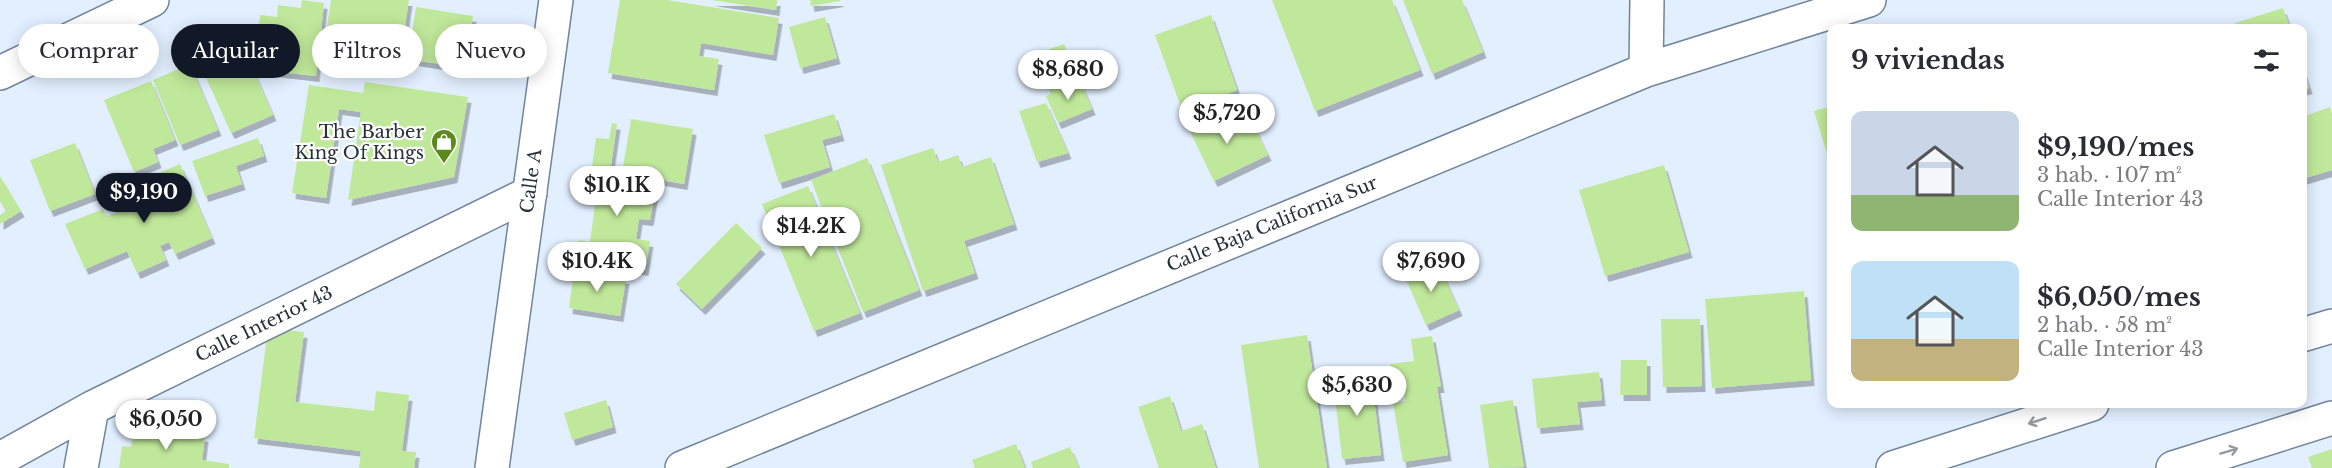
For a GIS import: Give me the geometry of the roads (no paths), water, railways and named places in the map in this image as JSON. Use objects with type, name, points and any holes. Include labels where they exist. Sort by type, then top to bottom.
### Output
[{"type":"street","points":[[0,73],[153,0]]},
{"type":"street","name":"Calle A","points":[[492,468],[556,0]]},
{"type":"street","points":[[1646,70],[1647,0]]},
{"type":"street","name":"Calle Baja California Sur","points":[[682,468],[1646,70],[1869,0]]},
{"type":"street","name":"Calle Interior 43","points":[[0,459],[92,408],[530,193]]},
{"type":"street","points":[[2307,334],[2332,326]]},
{"type":"street","points":[[81,468],[92,408]]},
{"type":"street","points":[[1893,468],[2080,408]]},
{"type":"street","points":[[2173,468],[2332,418]]},
{"type":"place","name":"The Barber King Of Kings","points":[[444,165]]}]
